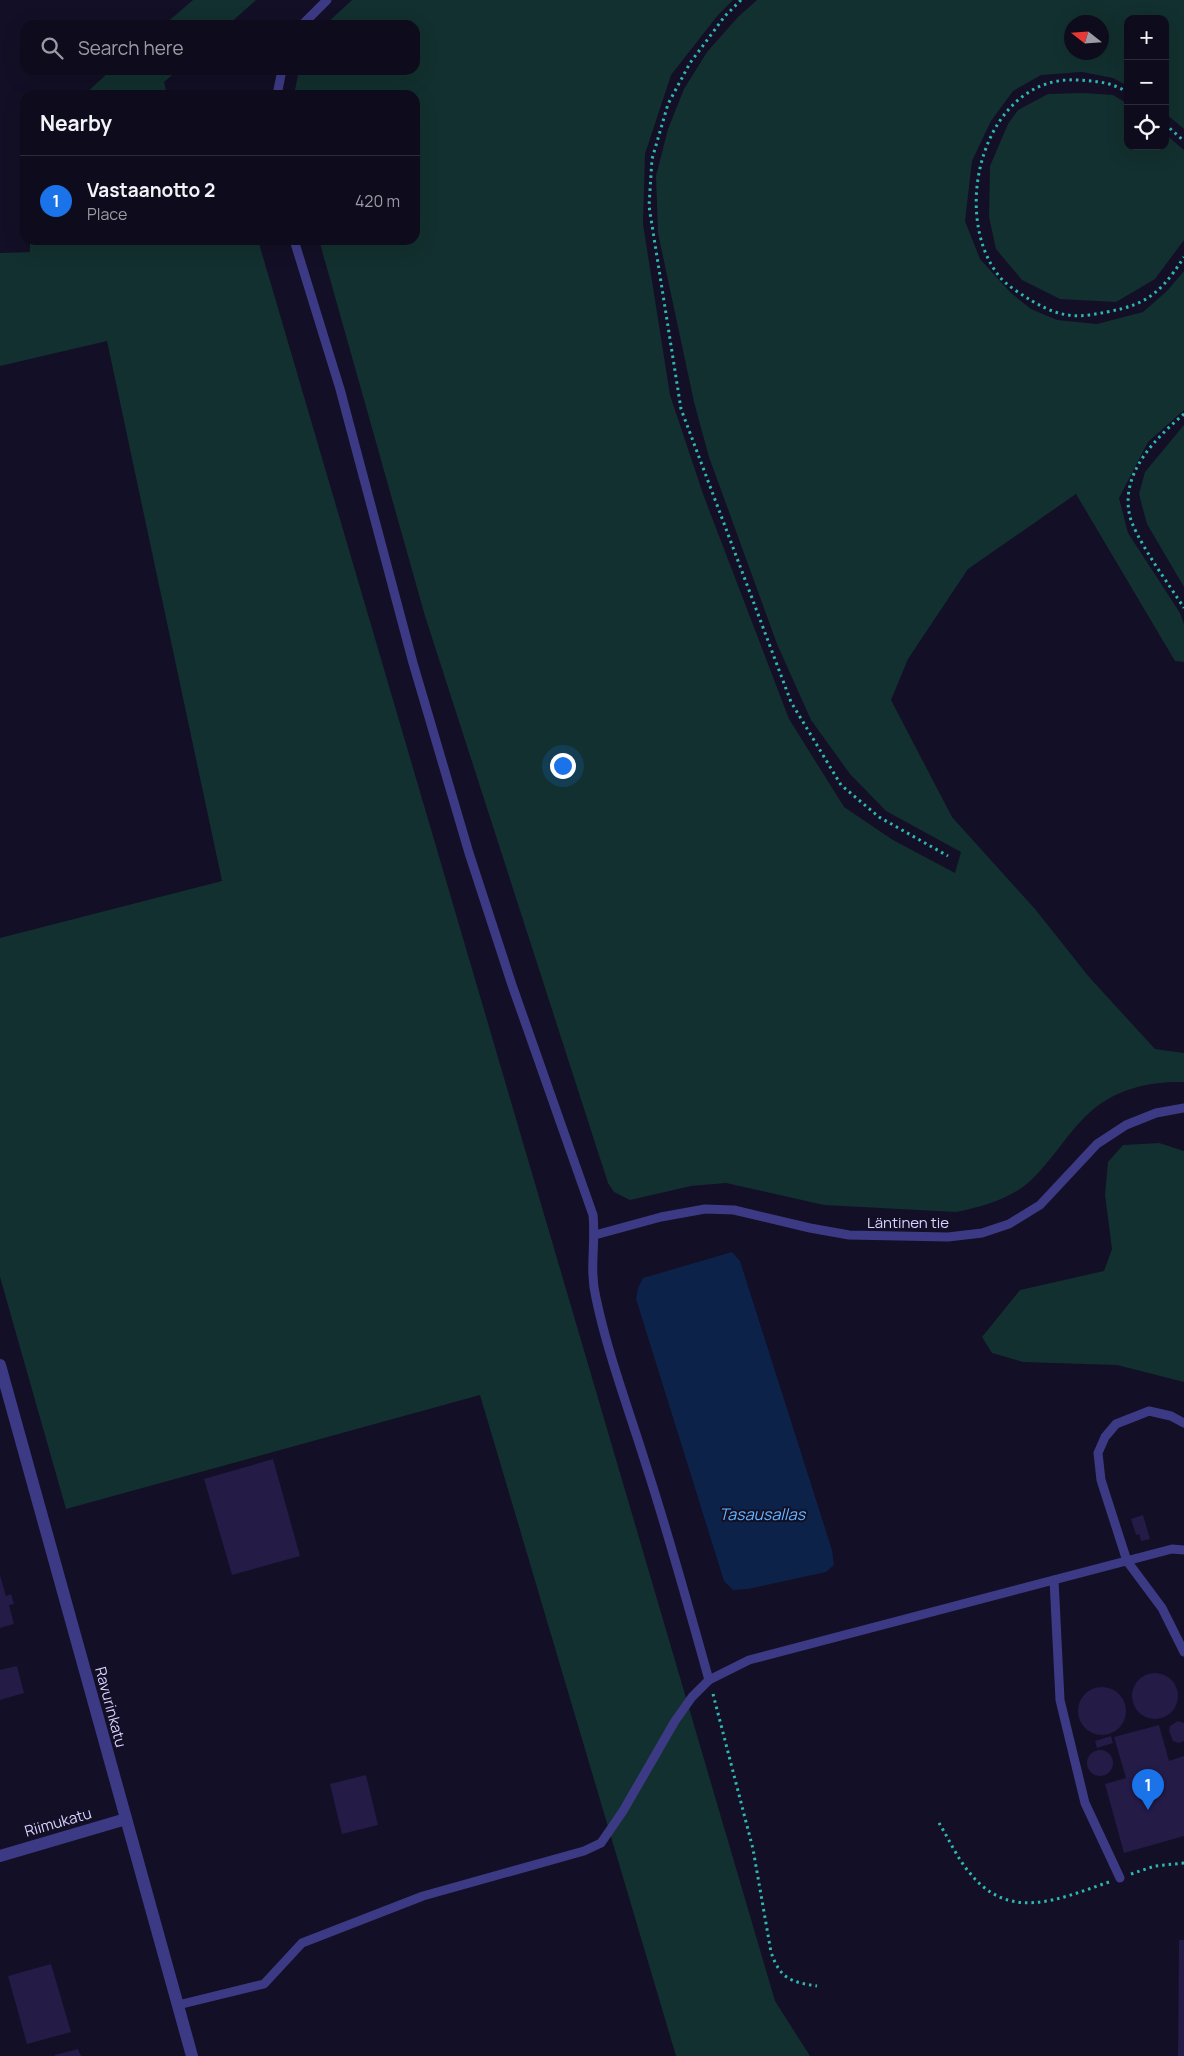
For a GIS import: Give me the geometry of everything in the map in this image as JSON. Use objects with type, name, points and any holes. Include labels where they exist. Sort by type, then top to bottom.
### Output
[{"type":"street","name":"Ravurinkatu","points":[[0,1366],[192,2056]]},
{"type":"street","name":"Riimukatu","points":[[0,1856],[126,1819]]},
{"type":"lane","points":[[307,20],[327,0]]},
{"type":"lane","points":[[278,90],[281,75]]},
{"type":"lane","points":[[296,245],[340,389],[412,663],[466,844],[512,984],[593,1215],[595,1235],[592,1274],[595,1297],[609,1349],[670,1539],[709,1680]]},
{"type":"lane","name":"Läntinen tie","points":[[595,1235],[661,1217],[705,1209],[734,1210],[849,1235],[948,1237],[982,1233],[1009,1224],[1040,1205],[1097,1144],[1126,1125],[1156,1113],[1184,1108]]},
{"type":"lane","points":[[1184,1423],[1171,1416],[1149,1411],[1116,1424],[1098,1453],[1101,1480],[1127,1561],[1162,1608],[1184,1652]]},
{"type":"lane","points":[[178,2005],[264,1984],[302,1943],[404,1903],[584,1851],[601,1843],[623,1811],[675,1721],[692,1698],[709,1680],[748,1660],[1172,1549],[1184,1550]]},
{"type":"lane","points":[[1054,1580],[1060,1700],[1085,1803],[1120,1878]]},
{"type":"path","points":[[741,0],[725,16],[690,63],[668,104],[652,159],[649,206],[681,409],[791,702],[841,785],[879,817],[948,856]]},
{"type":"path","points":[[1124,91],[1102,81],[1062,79],[1030,90],[1013,102],[993,130],[978,177],[976,227],[985,252],[999,276],[1021,294],[1052,313],[1082,316],[1122,310],[1153,297],[1184,257]]},
{"type":"path","points":[[1169,128],[1184,141]]},
{"type":"path","points":[[1184,414],[1165,430],[1135,468],[1130,491],[1129,513],[1142,541],[1184,608]]},
{"type":"path","points":[[709,1680],[753,1849],[772,1952],[777,1968],[794,1982],[817,1986]]},
{"type":"path","points":[[940,1823],[969,1872],[992,1894],[1032,1904],[1052,1902],[1155,1866],[1184,1863]]},
{"type":"green space","points":[[193,0],[256,0],[234,20],[170,20]]},
{"type":"green space","points":[[352,0],[733,0],[718,15],[671,75],[645,154],[643,224],[670,395],[703,494],[789,719],[844,807],[893,840],[955,873],[961,852],[886,811],[850,774],[811,720],[777,644],[709,457],[694,402],[658,233],[656,176],[668,129],[684,89],[707,52],[738,17],[757,0],[1184,0],[1184,129],[1169,116],[1169,15],[1124,15],[1124,84],[1113,78],[1082,72],[1041,75],[1013,91],[991,121],[972,161],[965,221],[980,259],[1011,293],[1031,309],[1057,320],[1097,324],[1143,312],[1167,291],[1184,271],[1184,410],[1148,442],[1119,498],[1128,533],[1180,613],[1184,624],[1184,662],[1175,661],[1076,494],[968,569],[908,659],[891,700],[952,817],[1035,909],[1089,977],[1155,1049],[1184,1053],[1184,1082],[1155,1083],[1141,1086],[1115,1095],[1103,1102],[1081,1121],[1043,1168],[1029,1182],[1004,1198],[956,1212],[824,1205],[726,1183],[691,1186],[630,1200],[614,1192],[608,1183],[425,616],[320,245],[420,245],[420,90],[295,90],[298,75],[420,75],[420,20],[330,20]]},
{"type":"green space","points":[[106,75],[172,75],[164,82],[166,90],[89,90]]},
{"type":"green space","points":[[1084,93],[1113,95],[1124,102],[1124,150],[1169,150],[1169,137],[1184,150],[1184,240],[1155,279],[1116,302],[1060,299],[1022,280],[996,249],[989,217],[990,166],[1008,124],[1018,110],[1048,94]]},
{"type":"green space","points":[[30,245],[259,245],[775,2001],[810,2056],[676,2056],[480,1395],[66,1509],[0,1277],[0,938],[222,881],[107,341],[0,366],[0,253],[30,252]]},
{"type":"green space","points":[[1184,425],[1184,587],[1147,524],[1139,494],[1145,472]]},
{"type":"green space","points":[[1159,1143],[1184,1151],[1184,1382],[1117,1365],[1023,1362],[992,1353],[982,1337],[1020,1290],[1104,1271],[1112,1249],[1105,1195],[1108,1162],[1123,1145]]},
{"type":"water","name":"Tasausallas","points":[[732,1252],[740,1261],[832,1550],[834,1565],[826,1572],[748,1589],[733,1590],[724,1581],[636,1299],[638,1288],[643,1278]]},
{"type":"building","points":[[273,1459],[300,1556],[232,1575],[204,1479]]},
{"type":"building","points":[[1143,1515],[1150,1539],[1141,1541],[1139,1534],[1136,1535],[1131,1519]]},
{"type":"building","points":[[0,1575],[6,1596],[11,1594],[14,1604],[9,1605],[14,1624],[0,1628]]},
{"type":"building","points":[[17,1666],[24,1693],[0,1700],[0,1670]]},
{"type":"building","points":[[1150,1673],[1160,1673],[1172,1679],[1177,1687],[1177,1705],[1172,1713],[1164,1718],[1150,1719],[1142,1716],[1135,1709],[1132,1701],[1132,1691],[1135,1683],[1142,1676]]},
{"type":"building","points":[[1102,1687],[1111,1689],[1119,1694],[1124,1702],[1126,1711],[1124,1720],[1119,1728],[1111,1733],[1102,1735],[1093,1733],[1085,1728],[1080,1720],[1078,1711],[1080,1702],[1085,1694],[1093,1689]]},
{"type":"building","points":[[1178,1721],[1184,1723],[1184,1741],[1179,1743],[1173,1741],[1169,1731],[1170,1726]]},
{"type":"building","points":[[1159,1725],[1169,1761],[1184,1756],[1184,1836],[1124,1853],[1105,1784],[1126,1778],[1114,1737]]},
{"type":"building","points":[[1111,1736],[1113,1743],[1097,1748],[1095,1741]]},
{"type":"building","points":[[1100,1750],[1109,1754],[1113,1763],[1109,1772],[1100,1776],[1091,1772],[1087,1763],[1091,1754]]},
{"type":"building","points":[[366,1775],[378,1825],[342,1834],[330,1784]]},
{"type":"building","points":[[1179,1940],[1184,1940],[1184,2056],[1178,2056]]},
{"type":"building","points":[[51,1964],[71,2032],[27,2044],[8,1976]]},
{"type":"building","points":[[78,2049],[81,2056],[55,2056],[55,2055]]},
{"type":"place","name":"Vastaanotto 2","points":[[1148,1810]]}]
